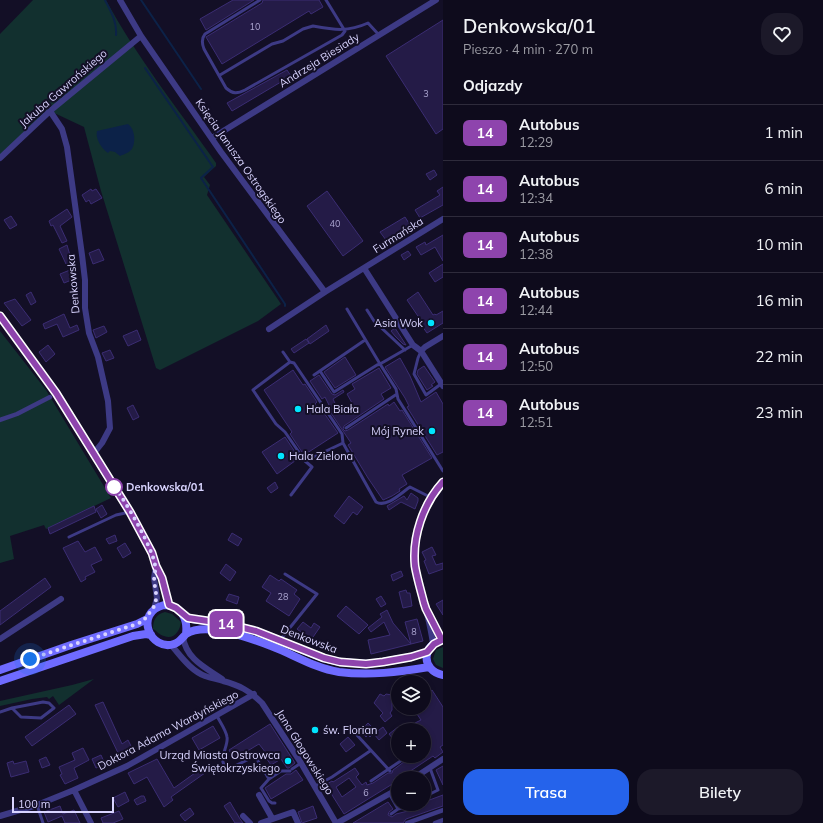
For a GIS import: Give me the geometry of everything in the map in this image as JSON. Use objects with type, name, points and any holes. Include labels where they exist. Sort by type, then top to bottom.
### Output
[{"type":"main road","points":[[0,670],[137,624],[147,619],[154,609],[159,606],[169,605],[176,608],[184,616],[186,624],[184,636],[179,642],[171,645],[160,643],[151,635],[147,626],[147,619]]},
{"type":"main road","name":"Denkowska","points":[[184,616],[192,619],[228,624],[256,631],[324,658],[351,663],[366,664],[383,662],[411,657],[427,652]]},
{"type":"main road","name":"Denkowska","points":[[184,636],[194,630],[206,629],[236,635],[271,646],[317,666],[339,672],[375,674],[429,667]]},
{"type":"main road","points":[[0,681],[133,636],[151,635]]},
{"type":"main road","points":[[443,640],[434,644],[427,652],[426,660],[429,667],[437,674],[443,675]]},
{"type":"street","name":"Księcia Janusza Ostrogskiego","points":[[120,0],[141,36],[212,138],[325,292]]},
{"type":"street","name":"Andrzeja Biesiady","points":[[212,138],[436,0]]},
{"type":"street","name":"Jakuba Gawrońskiego","points":[[0,158],[50,111],[141,36]]},
{"type":"street","name":"Denkowska","points":[[50,111],[62,129],[67,147],[85,280],[85,308],[89,333],[98,357],[108,401],[110,428],[102,443],[94,453]]},
{"type":"street","name":"Furmańska","points":[[364,268],[443,219]]},
{"type":"street","points":[[269,330],[325,292],[364,268],[413,345],[421,352],[442,385]]},
{"type":"street","points":[[0,316],[56,393],[130,512],[152,553],[162,578],[169,605]]},
{"type":"street","points":[[421,352],[425,347],[443,336]]},
{"type":"street","points":[[0,420],[17,414],[50,396]]},
{"type":"street","points":[[434,644],[415,566],[416,548],[417,534],[421,522],[432,498],[443,482]]},
{"type":"street","points":[[154,609],[157,598],[154,578],[156,566]]},
{"type":"street","points":[[0,639],[61,599]]},
{"type":"street","points":[[426,609],[443,640]]},
{"type":"street","points":[[184,636],[185,648],[189,654],[198,663],[227,682]]},
{"type":"street","points":[[171,645],[187,663],[205,676],[242,686],[254,694]]},
{"type":"street","name":"Doktora Adama Wardyńskiego","points":[[0,816],[37,805],[127,766],[254,694]]},
{"type":"street","name":"Jana Głogowskiego","points":[[254,694],[262,703],[301,763],[337,823]]},
{"type":"street","points":[[425,771],[443,759]]},
{"type":"street","points":[[74,790],[91,823]]},
{"type":"street","points":[[259,795],[272,818]]},
{"type":"street","points":[[337,823],[390,795]]},
{"type":"street","points":[[407,823],[443,810]]},
{"type":"street","points":[[261,823],[293,812],[298,823]]},
{"type":"street","points":[[243,816],[250,823]]},
{"type":"street","points":[[435,823],[443,820]]},
{"type":"lane","points":[[260,0],[205,34],[202,40],[204,49],[226,88],[231,93],[241,93],[342,35],[345,31]]},
{"type":"lane","points":[[326,0],[345,31]]},
{"type":"lane","points":[[220,75],[272,44],[284,40],[303,28],[313,26],[345,31],[368,23],[379,35]]},
{"type":"lane","points":[[347,309],[396,389],[398,399],[443,471]]},
{"type":"lane","points":[[367,310],[374,321],[405,350]]},
{"type":"lane","points":[[314,375],[365,340]]},
{"type":"lane","points":[[320,371],[334,392],[377,365],[413,345]]},
{"type":"lane","points":[[283,352],[290,362],[294,363],[342,434],[344,443],[376,502],[381,504],[386,503],[410,487],[432,498]]},
{"type":"lane","points":[[421,352],[414,374],[426,395],[442,385]]},
{"type":"lane","points":[[290,362],[253,390],[276,424],[285,432],[305,461],[312,467],[291,495]]},
{"type":"lane","points":[[346,428],[397,394]]},
{"type":"lane","points":[[305,461],[344,443]]},
{"type":"lane","points":[[69,537],[116,515],[130,512]]},
{"type":"lane","points":[[280,640],[317,594],[285,574]]},
{"type":"lane","points":[[0,712],[12,708],[43,702],[49,703],[54,708],[41,718],[21,717],[12,708]]},
{"type":"lane","points":[[217,716],[227,736],[222,756],[226,768],[230,769],[255,756],[269,779]]},
{"type":"lane","points":[[356,734],[389,770]]},
{"type":"lane","points":[[315,786],[332,777],[370,751]]},
{"type":"lane","points":[[275,803],[269,801],[261,788],[269,779],[281,771],[291,770],[301,763]]},
{"type":"lane","points":[[371,781],[398,763]]},
{"type":"lane","points":[[430,768],[438,790],[431,794]]},
{"type":"lane","points":[[37,805],[43,823]]},
{"type":"lane","points":[[391,814],[395,811]]},
{"type":"green space","points":[[33,0],[106,0],[145,63],[216,163],[216,166],[204,177],[210,185],[207,195],[281,304],[258,321],[160,370],[156,368],[101,191],[84,127],[50,111],[0,158],[0,34]]},
{"type":"green space","points":[[0,331],[46,390],[111,498],[46,529],[44,525],[10,536],[14,559],[0,563]]},
{"type":"green space","points":[[165,612],[172,614],[181,622],[176,634],[171,637],[159,634],[153,629],[156,618],[159,614]]},
{"type":"green space","points":[[443,647],[443,668],[436,665],[433,659],[436,650]]},
{"type":"green space","points":[[94,679],[59,705],[53,696],[49,699],[47,697],[32,699],[0,706],[0,701]]},
{"type":"water","points":[[128,124],[132,129],[134,136],[132,149],[120,156],[115,152],[110,151],[108,153],[99,143],[97,131]]},
{"type":"building","points":[[233,0],[254,0],[206,30],[200,19]]},
{"type":"building","points":[[263,0],[319,0],[323,7],[311,14],[309,11],[222,64],[206,37],[262,3]]},
{"type":"building","points":[[443,20],[443,129],[436,134],[386,56]]},
{"type":"building","points":[[287,70],[291,76],[232,111],[227,103]]},
{"type":"building","points":[[434,170],[437,175],[430,180],[426,174]]},
{"type":"building","points":[[443,187],[443,205],[420,218],[415,210],[440,195],[437,191]]},
{"type":"building","points":[[91,189],[92,191],[96,189],[102,198],[91,204],[89,200],[86,202],[82,195]]},
{"type":"building","points":[[327,191],[363,241],[343,256],[307,206]]},
{"type":"building","points":[[67,209],[72,217],[60,226],[67,241],[62,243],[53,225],[51,226],[49,221]]},
{"type":"building","points":[[11,216],[17,225],[10,229],[4,220]]},
{"type":"building","points":[[405,217],[410,225],[386,240],[380,232]]},
{"type":"building","points":[[443,235],[443,261],[435,247],[421,255],[416,247],[425,242],[426,245]]},
{"type":"building","points":[[67,245],[72,262],[66,264],[59,249]]},
{"type":"building","points":[[99,249],[104,260],[93,264],[89,253]]},
{"type":"building","points":[[408,251],[411,255],[404,260],[401,255]]},
{"type":"building","points":[[443,264],[443,277],[435,282],[429,273]]},
{"type":"building","points":[[70,270],[74,279],[64,283],[60,274]]},
{"type":"building","points":[[31,292],[36,302],[31,305],[26,295]]},
{"type":"building","points":[[418,292],[433,315],[443,311],[443,323],[427,333],[420,323],[422,322],[407,300]]},
{"type":"building","points":[[15,299],[31,320],[22,326],[4,303]]},
{"type":"building","points":[[64,314],[70,328],[77,325],[79,330],[63,337],[57,324],[45,329],[43,324]]},
{"type":"building","points":[[326,325],[329,331],[310,344],[307,339]]},
{"type":"building","points":[[104,326],[107,332],[96,338],[93,330]]},
{"type":"building","points":[[395,328],[406,345],[403,344],[391,331]]},
{"type":"building","points":[[137,330],[141,340],[128,346],[123,336]]},
{"type":"building","points":[[306,339],[309,343],[294,353],[291,349]]},
{"type":"building","points":[[48,345],[55,354],[46,362],[39,352]]},
{"type":"building","points":[[110,350],[114,358],[106,361],[102,353]]},
{"type":"building","points":[[345,357],[356,375],[335,388],[324,372]]},
{"type":"building","name":"Mój Rynek","points":[[400,358],[410,376],[421,402],[436,392],[443,404],[443,452],[437,455],[407,407],[409,406],[405,398],[385,367]]},
{"type":"building","points":[[424,366],[435,382],[431,385],[433,386],[427,390],[417,374],[418,370]]},
{"type":"building","points":[[379,368],[391,388],[381,394],[384,399],[344,426],[343,429],[345,431],[348,430],[388,404],[389,406],[394,402],[400,411],[402,410],[432,458],[402,475],[407,484],[399,489],[400,491],[383,500],[348,445],[351,443],[329,410],[331,409],[325,397],[322,399],[310,381],[319,375],[332,394],[335,395],[343,390],[344,392],[333,399],[339,412],[352,403],[347,394],[355,389],[352,384]]},
{"type":"building","name":"Hala Biała","points":[[293,370],[317,402],[315,404],[323,414],[324,413],[338,433],[304,455],[290,434],[292,432],[264,390]]},
{"type":"building","points":[[133,405],[139,417],[133,420],[127,408]]},
{"type":"building","name":"Hala Zielona","points":[[285,437],[299,458],[277,474],[262,452]]},
{"type":"building","points":[[275,482],[278,488],[271,493],[267,488]]},
{"type":"building","points":[[411,493],[418,498],[415,509],[401,502],[389,510],[387,506],[404,496],[407,500]]},
{"type":"building","points":[[349,496],[363,507],[357,515],[353,512],[344,524],[334,516]]},
{"type":"building","points":[[102,505],[107,514],[101,518],[96,509]]},
{"type":"building","points":[[94,506],[96,512],[50,534],[48,528]]},
{"type":"building","points":[[232,533],[242,539],[238,546],[228,540]]},
{"type":"building","points":[[115,535],[117,541],[109,544],[106,539]]},
{"type":"building","points":[[78,541],[85,552],[95,547],[102,560],[91,565],[95,572],[85,577],[86,579],[81,582],[63,548]]},
{"type":"building","points":[[125,543],[131,553],[123,558],[117,548]]},
{"type":"building","points":[[432,547],[436,555],[432,556],[436,565],[443,563],[443,569],[429,574],[424,561],[426,560],[422,552]]},
{"type":"building","points":[[226,564],[236,572],[230,581],[220,573]]},
{"type":"building","points":[[401,571],[403,576],[393,581],[391,575]]},
{"type":"building","points":[[270,575],[279,581],[281,579],[297,590],[294,594],[300,599],[289,616],[266,601],[271,593],[262,587]]},
{"type":"building","points":[[45,578],[51,587],[0,625],[0,611]]},
{"type":"building","points":[[406,590],[407,593],[410,593],[412,606],[403,608],[399,592]]},
{"type":"building","points":[[229,594],[239,597],[237,604],[226,600]]},
{"type":"building","points":[[381,596],[386,604],[381,607],[376,599]]},
{"type":"building","points":[[443,600],[443,615],[436,604]]},
{"type":"building","points":[[346,606],[368,625],[359,634],[337,616]]},
{"type":"building","points":[[387,610],[393,623],[411,644],[371,654],[368,640],[390,635],[384,622],[371,632],[368,628],[382,617],[380,614]]},
{"type":"building","points":[[417,619],[423,641],[411,644],[405,622]]},
{"type":"building","points":[[303,622],[311,628],[314,623],[320,627],[311,640],[297,629]]},
{"type":"building","points":[[432,690],[443,707],[443,745],[440,747],[443,752],[435,758],[433,756],[431,757],[431,723],[415,723],[421,720],[418,715],[431,715]]},
{"type":"building","points":[[380,694],[384,696],[386,694],[391,695],[390,713],[392,716],[385,722],[380,716],[383,713],[374,703]]},
{"type":"building","points":[[103,702],[122,744],[128,740],[133,750],[120,757],[95,705]]},
{"type":"building","points":[[69,705],[76,714],[32,746],[25,737]]},
{"type":"building","points":[[368,723],[376,731],[370,737],[368,735],[366,737],[360,731]]},
{"type":"building","name":"Urząd Miasta Ostrowca Świętokrzyskiego","points":[[270,724],[295,763],[287,768],[281,759],[271,765],[264,755],[266,753],[259,744],[234,759],[229,750]]},
{"type":"building","points":[[213,726],[220,738],[199,750],[192,738]]},
{"type":"building","points":[[383,727],[387,733],[379,740],[374,734]]},
{"type":"building","points":[[348,737],[355,745],[346,752],[340,744]]},
{"type":"building","points":[[83,748],[89,760],[74,768],[78,778],[65,784],[60,775],[62,774],[59,767],[75,760],[72,753]]},
{"type":"building","points":[[101,755],[105,764],[96,768],[92,759]]},
{"type":"building","points":[[46,757],[50,765],[42,768],[39,760]]},
{"type":"building","points":[[157,759],[174,788],[209,763],[212,768],[171,797],[173,800],[164,807],[147,777],[134,784],[128,773]]},
{"type":"building","points":[[13,761],[14,764],[26,761],[29,772],[11,777],[7,763]]},
{"type":"building","points":[[402,763],[422,763],[410,771],[393,770]]},
{"type":"building","points":[[443,766],[443,785],[436,770]]},
{"type":"building","points":[[355,768],[359,774],[356,777],[362,785],[366,782],[367,785],[373,783],[388,773],[391,773],[391,785],[344,814],[327,787],[327,784],[332,781],[333,782]],"holes":[[[349,778],[356,787],[342,797],[336,787]]]},
{"type":"building","points":[[296,770],[303,780],[271,799],[265,788],[286,774],[291,774]]},
{"type":"building","points":[[125,792],[129,801],[118,807],[113,798]]},
{"type":"building","points":[[443,795],[443,806],[431,810],[431,799]]},
{"type":"building","points":[[144,796],[146,801],[137,805],[134,800]]},
{"type":"building","points":[[230,802],[243,823],[235,823],[224,806]]},
{"type":"building","points":[[388,802],[391,806],[391,810],[388,815],[392,817],[396,814],[408,811],[429,811],[406,819],[403,823],[353,823]]},
{"type":"building","points":[[60,806],[63,814],[74,810],[80,823],[65,823],[62,816],[48,822],[44,812]]},
{"type":"building","points":[[313,806],[317,818],[302,823],[298,812]]},
{"type":"building","points":[[190,808],[194,814],[185,821],[180,815]]},
{"type":"building","points":[[119,811],[123,819],[113,823],[103,823],[101,818]]},
{"type":"waterway","points":[[105,0],[115,21],[116,35]]},
{"type":"waterway","points":[[141,0],[201,89]]},
{"type":"waterway","points":[[145,68],[213,167],[201,178],[285,306]]},
{"type":"bus line","name":"14","points":[[0,316],[56,393],[130,512],[152,553],[162,578],[163,588],[169,605],[176,608],[188,618],[228,624],[256,631],[305,651],[340,662],[366,664],[411,657],[427,652],[430,647],[442,640],[426,609],[418,579],[415,566],[417,534],[424,513],[438,487],[443,482]]},
{"type":"place","name":"Asia Wok","points":[[431,323]]},
{"type":"place","name":"Hala Biała","points":[[298,409]]},
{"type":"place","name":"Mój Rynek","points":[[432,431]]},
{"type":"place","name":"Hala Zielona","points":[[281,456]]},
{"type":"place","name":"Denkowska/01","points":[[114,487]]},
{"type":"place","name":"św. Florian","points":[[315,730]]},
{"type":"place","name":"Urząd Miasta Ostrowca Świętokrzyskiego","points":[[288,761]]},
{"type":"route","points":[[30,659],[142,622],[147,619],[148,615],[154,609],[157,598],[154,578],[156,566],[152,553],[130,512],[114,487]]}]
